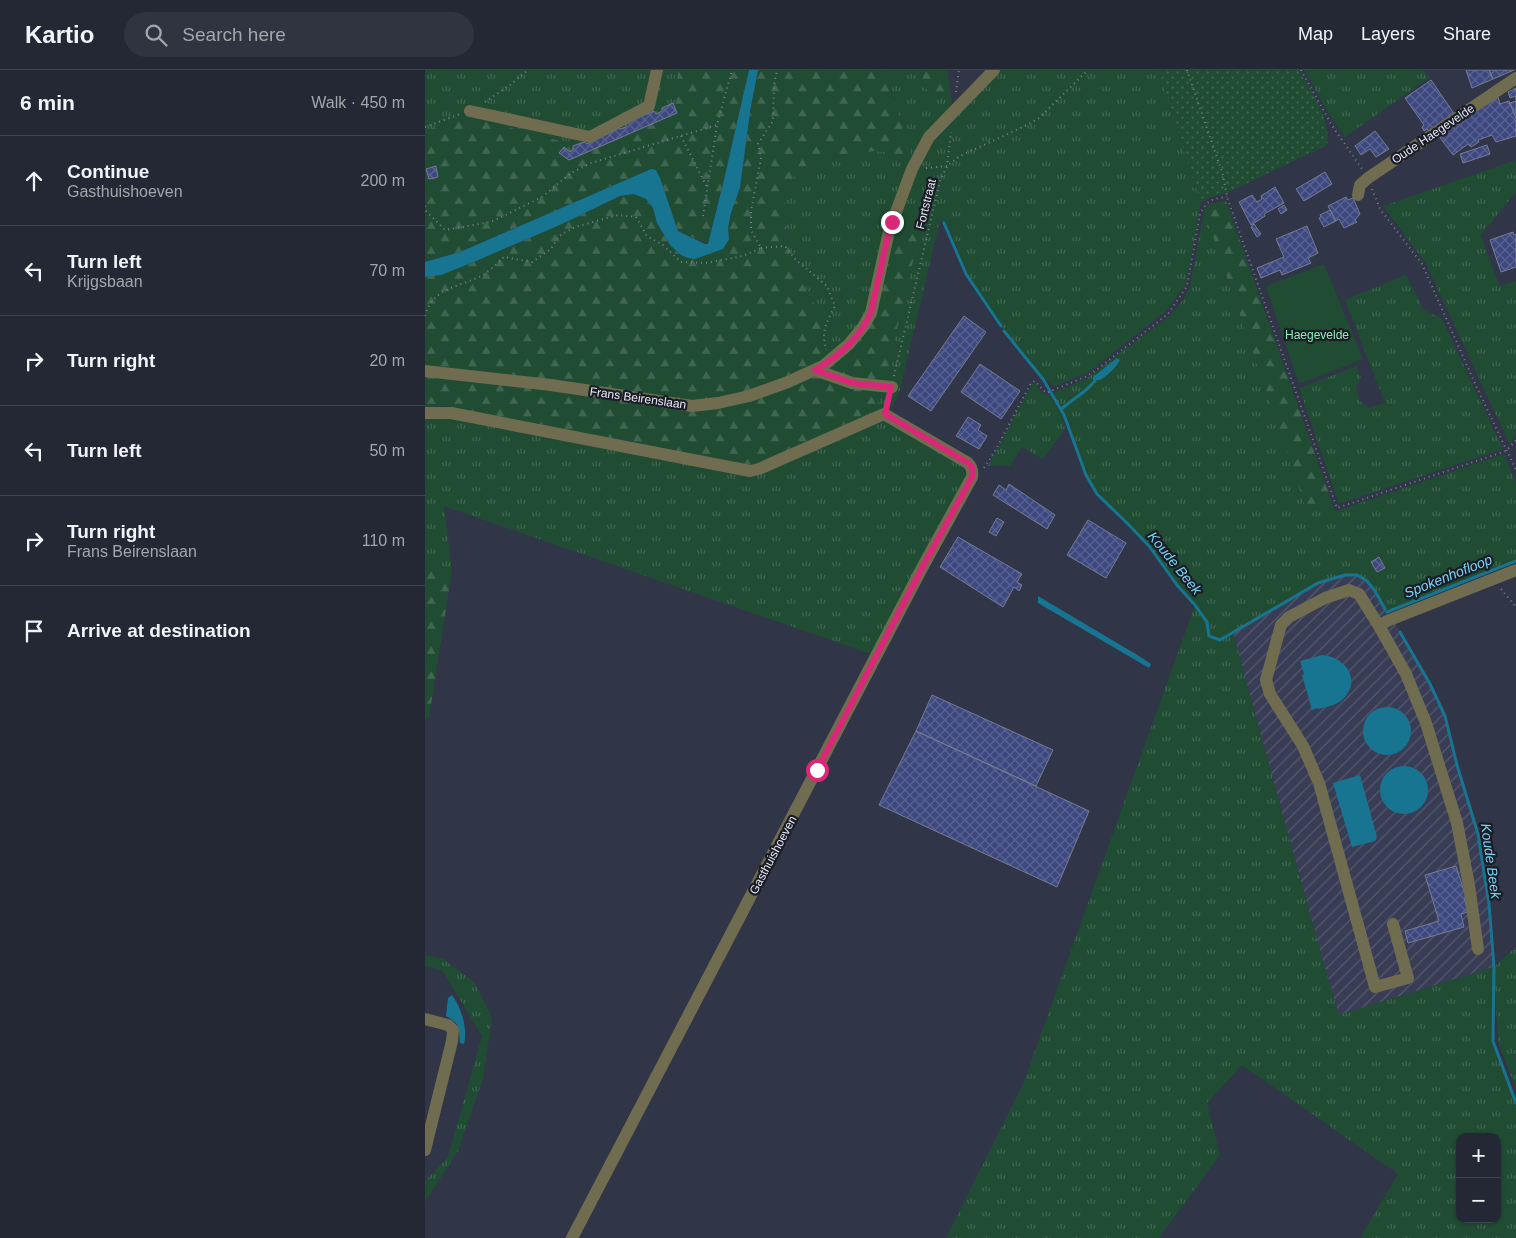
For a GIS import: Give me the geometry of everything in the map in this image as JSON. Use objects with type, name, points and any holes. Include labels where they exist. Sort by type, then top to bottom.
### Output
[{"type":"street","points":[[470,111],[591,137],[649,106],[657,70]]},
{"type":"street","name":"Frans Beirenslaan","points":[[425,371],[551,385],[692,406],[718,403],[749,396],[815,370],[849,344],[871,312],[889,231],[912,169],[929,137],[994,70]]},
{"type":"street","name":"Oude Haegevelde","points":[[1358,195],[1360,185],[1368,178],[1516,78]]},
{"type":"street","points":[[815,370],[852,383],[891,387]]},
{"type":"street","points":[[425,414],[451,413],[750,471],[759,470],[885,414],[968,463],[972,467],[973,472]]},
{"type":"street","name":"Gasthuishoeven","points":[[572,1238],[973,472]]},
{"type":"street","points":[[1379,626],[1387,621],[1516,570]]},
{"type":"street","points":[[1393,924],[1408,978],[1375,987],[1319,783],[1303,746],[1270,694],[1266,680],[1281,625],[1289,617],[1325,598],[1349,590],[1359,594],[1379,626],[1406,674],[1426,723],[1457,823],[1469,885],[1478,949]]},
{"type":"street","points":[[425,1019],[448,1025],[453,1030],[452,1041],[425,1150]]},
{"type":"path","points":[[425,127],[470,111],[510,85],[528,70]]},
{"type":"path","points":[[703,216],[717,125],[732,70]]},
{"type":"path","points":[[761,248],[751,230],[751,211],[761,158],[757,144],[773,121],[774,85],[777,70]]},
{"type":"path","name":"Fortstraat","points":[[891,387],[940,180],[947,166],[960,156],[1039,118],[1088,70]]},
{"type":"path","points":[[1187,70],[1223,175],[1227,197],[1337,508],[1506,452],[1516,440]]},
{"type":"path","points":[[1301,70],[1331,124],[1368,178],[1380,208],[1422,264],[1506,452],[1516,470]]},
{"type":"path","points":[[425,206],[426,211],[445,230],[491,222],[541,197],[571,173],[591,163],[717,125]]},
{"type":"path","points":[[681,136],[707,188]]},
{"type":"path","points":[[912,169],[947,166]]},
{"type":"path","points":[[973,472],[983,469],[995,452],[1031,383],[1035,381],[1043,392],[1048,392],[1085,377],[1168,314],[1187,286],[1200,214],[1205,204],[1212,199],[1227,197]]},
{"type":"path","points":[[425,316],[427,309],[439,293],[484,274],[504,257],[532,262],[551,249],[559,236],[575,227],[618,215],[636,217],[647,236],[663,245],[681,262],[706,263],[743,256],[761,248],[785,246],[796,260],[827,286],[835,306],[825,324],[823,338],[829,361]]},
{"type":"path","points":[[1494,579],[1516,607]]},
{"type":"shaded area","points":[[1345,575],[1357,575],[1367,581],[1375,591],[1414,654],[1445,716],[1457,765],[1478,834],[1489,904],[1494,967],[1339,1015],[1233,633],[1318,583]]},
{"type":"green space","points":[[425,70],[678,70],[676,103],[590,149],[462,115],[425,131]]},
{"type":"green space","points":[[678,70],[749,70],[708,244],[678,231],[660,178],[656,171],[651,169],[460,252],[425,262],[425,131],[462,115],[590,149],[676,103]]},
{"type":"green space","points":[[758,70],[884,70],[911,151],[909,164],[905,166],[890,152],[874,151],[834,157],[797,171],[785,197],[787,243],[808,293],[826,324],[823,338],[827,357],[863,327],[892,222],[905,218],[920,231],[884,385],[876,410],[765,461],[745,465],[448,406],[425,407],[425,277],[469,264],[562,224],[620,196],[634,194],[646,199],[653,208],[657,223],[670,245],[681,255],[729,239],[728,228],[740,188],[750,112]]},
{"type":"green space","points":[[884,70],[923,70],[923,86],[937,97],[950,91],[953,112],[994,70],[1158,70],[1201,203],[1186,284],[1166,311],[1094,368],[1085,374],[1056,386],[1048,382],[1036,371],[995,318],[964,267],[950,232],[940,220],[899,394],[885,420],[963,466],[966,476],[871,654],[444,506],[452,571],[425,562],[425,407],[875,410],[884,385],[867,320],[827,357],[823,338],[825,324],[808,293],[787,243],[785,197],[797,171],[834,157],[874,151],[890,152],[905,166],[911,151]]},
{"type":"green space","points":[[923,70],[947,70],[950,91],[937,98],[923,86]]},
{"type":"green space","points":[[1158,70],[1299,70],[1324,116],[1328,135],[1327,145],[1229,192],[1208,198],[1201,203]]},
{"type":"green space","points":[[1304,70],[1423,70],[1430,77],[1345,137],[1332,119]]},
{"type":"green space","points":[[1516,160],[1516,192],[1481,235],[1499,286],[1516,281],[1516,434],[1510,445],[1425,262],[1383,206]]},
{"type":"green space","points":[[1226,201],[1333,505],[1308,514],[1204,210],[1210,204]]},
{"type":"green space","points":[[1204,210],[1308,514],[1333,505],[1336,511],[1504,454],[1516,483],[1516,561],[1387,612],[1367,580],[1356,575],[1344,575],[1294,596],[1233,633],[1339,1015],[1494,967],[1516,947],[1516,1089],[1498,1042],[1495,985],[1493,1041],[1516,1103],[1516,1238],[1360,1238],[1398,1174],[1242,1065],[1207,1103],[1220,1155],[1159,1238],[946,1238],[1023,1084],[1195,605],[1177,585],[1149,546],[1097,494],[1086,475],[1064,415],[1053,396],[1055,392],[1086,379],[1170,316],[1190,287]]},
{"type":"green space","name":"Haegevelde","points":[[1324,264],[1363,359],[1299,384],[1266,286]]},
{"type":"green space","points":[[1406,275],[1424,310],[1442,319],[1503,449],[1339,504],[1299,388],[1357,366],[1361,377],[1356,388],[1360,401],[1368,408],[1385,403],[1345,300]]},
{"type":"green space","points":[[1035,383],[1041,392],[1046,395],[1049,394],[1062,416],[1065,429],[1043,459],[1022,447],[1010,466],[988,466],[1032,384]]},
{"type":"green space","points":[[425,562],[452,571],[429,717],[425,720]]},
{"type":"green space","points":[[425,955],[443,959],[474,982],[492,1017],[483,1079],[458,1151],[425,1202],[425,1181],[448,1157],[482,1036],[442,970],[425,966]]},
{"type":"water","points":[[749,70],[758,70],[750,112],[740,188],[731,213],[728,228],[729,239],[723,249],[695,259],[681,255],[670,245],[657,223],[653,208],[646,199],[634,194],[620,196],[562,224],[469,264],[441,275],[425,277],[425,262],[460,252],[651,169],[656,170],[660,178],[678,231],[708,244]]},
{"type":"water","points":[[1117,358],[1120,360],[1111,372],[1100,380],[1093,380],[1093,377]]},
{"type":"water","points":[[1038,596],[1139,656],[1151,664],[1149,668],[1038,603]]},
{"type":"water","points":[[1322,655],[1338,660],[1344,665],[1349,671],[1351,684],[1349,692],[1341,701],[1332,706],[1312,710],[1300,661]]},
{"type":"water","points":[[1387,707],[1396,709],[1404,714],[1409,722],[1411,731],[1409,740],[1404,748],[1396,753],[1387,755],[1378,753],[1370,748],[1365,740],[1363,731],[1365,722],[1370,714],[1378,709]]},
{"type":"water","points":[[1404,766],[1413,768],[1421,773],[1426,781],[1428,790],[1426,799],[1421,807],[1413,812],[1404,814],[1395,812],[1387,807],[1382,799],[1380,790],[1382,781],[1387,773],[1395,768]]},
{"type":"water","points":[[1360,775],[1377,837],[1375,841],[1352,847],[1333,783]]},
{"type":"water","points":[[452,995],[463,1018],[464,1044],[460,1043],[459,1030],[456,1024],[446,1016],[448,998]]},
{"type":"building","points":[[1466,70],[1489,70],[1493,79],[1472,88]]},
{"type":"building","points":[[1489,70],[1514,70],[1493,79]]},
{"type":"building","points":[[1431,80],[1455,115],[1430,132],[1427,129],[1424,131],[1422,127],[1424,125],[1405,98]]},
{"type":"building","points":[[1516,88],[1516,100],[1515,96],[1510,98],[1508,92]]},
{"type":"building","points":[[1498,97],[1500,104],[1509,101],[1516,118],[1516,136],[1496,142],[1492,135],[1478,140],[1479,142],[1471,147],[1468,144],[1453,155],[1438,135]]},
{"type":"building","points":[[1516,101],[1516,118],[1510,103]]},
{"type":"building","points":[[673,103],[677,113],[569,160],[559,153],[564,147],[570,152],[573,150],[573,146],[584,142],[587,144],[619,128],[626,127],[626,123],[654,111],[656,114],[662,111],[662,108]]},
{"type":"building","points":[[1375,131],[1389,149],[1376,157],[1370,149],[1361,155],[1355,146]]},
{"type":"building","points":[[1487,145],[1490,154],[1463,163],[1460,154]]},
{"type":"building","points":[[436,166],[438,177],[429,179],[426,169]]},
{"type":"building","points":[[1325,172],[1332,184],[1304,201],[1296,189]]},
{"type":"building","points":[[1275,187],[1284,203],[1264,214],[1265,216],[1251,225],[1239,202],[1252,195],[1257,202],[1262,199],[1261,196]]},
{"type":"building","points":[[1346,197],[1348,200],[1353,198],[1360,214],[1355,220],[1357,222],[1344,228],[1339,219],[1336,221],[1328,206]]},
{"type":"building","points":[[1284,205],[1287,210],[1281,214],[1278,209]]},
{"type":"building","points":[[1330,210],[1336,221],[1324,227],[1319,218],[1321,217],[1320,215]]},
{"type":"building","points":[[1254,224],[1261,234],[1257,237],[1251,227]]},
{"type":"building","points":[[1307,226],[1318,253],[1308,258],[1311,263],[1282,275],[1280,270],[1261,278],[1257,268],[1284,257],[1276,239]]},
{"type":"building","points":[[1513,232],[1514,235],[1516,234],[1516,267],[1501,272],[1490,240]]},
{"type":"building","points":[[964,316],[986,332],[931,411],[908,396]]},
{"type":"building","points":[[980,364],[1020,391],[1001,419],[961,392]]},
{"type":"building","points":[[968,417],[981,425],[978,430],[987,436],[979,449],[956,436]]},
{"type":"building","points":[[1009,484],[1055,515],[1047,529],[993,495],[999,485],[1006,490]]},
{"type":"building","points":[[997,518],[1004,522],[996,536],[989,532]]},
{"type":"building","points":[[1088,520],[1126,543],[1106,578],[1067,555]]},
{"type":"building","points":[[958,537],[1022,574],[1017,582],[1022,585],[1019,591],[1014,587],[1003,607],[940,567]]},
{"type":"building","points":[[1379,557],[1385,568],[1377,572],[1371,562]]},
{"type":"building","points":[[932,695],[1053,750],[1036,786],[916,731]]},
{"type":"building","points":[[916,731],[1089,811],[1057,887],[879,805]]},
{"type":"building","points":[[1456,866],[1466,897],[1464,898],[1468,912],[1461,914],[1464,927],[1408,943],[1405,931],[1439,921],[1425,875]]},
{"type":"waterway","name":"Koude Beek","points":[[944,223],[966,274],[1001,326]]},
{"type":"waterway","name":"Koude Beek","points":[[1004,331],[1043,379],[1064,415],[1086,475],[1097,494],[1149,546],[1207,622],[1209,636],[1220,640],[1318,583],[1345,575],[1357,575],[1367,581],[1385,609]]},
{"type":"waterway","points":[[1061,409],[1095,381]]},
{"type":"waterway","name":"Spokenhofloop","points":[[1387,612],[1516,561]]},
{"type":"waterway","name":"Koude Beek","points":[[1400,632],[1430,684],[1445,716],[1457,765],[1478,834],[1489,904],[1494,967],[1493,1041],[1516,1103]]},
{"type":"route","points":[[817,770],[973,472],[972,467],[968,463],[885,414],[891,387],[852,383],[815,370],[823,366],[849,344],[867,320],[871,312],[892,222]]}]
